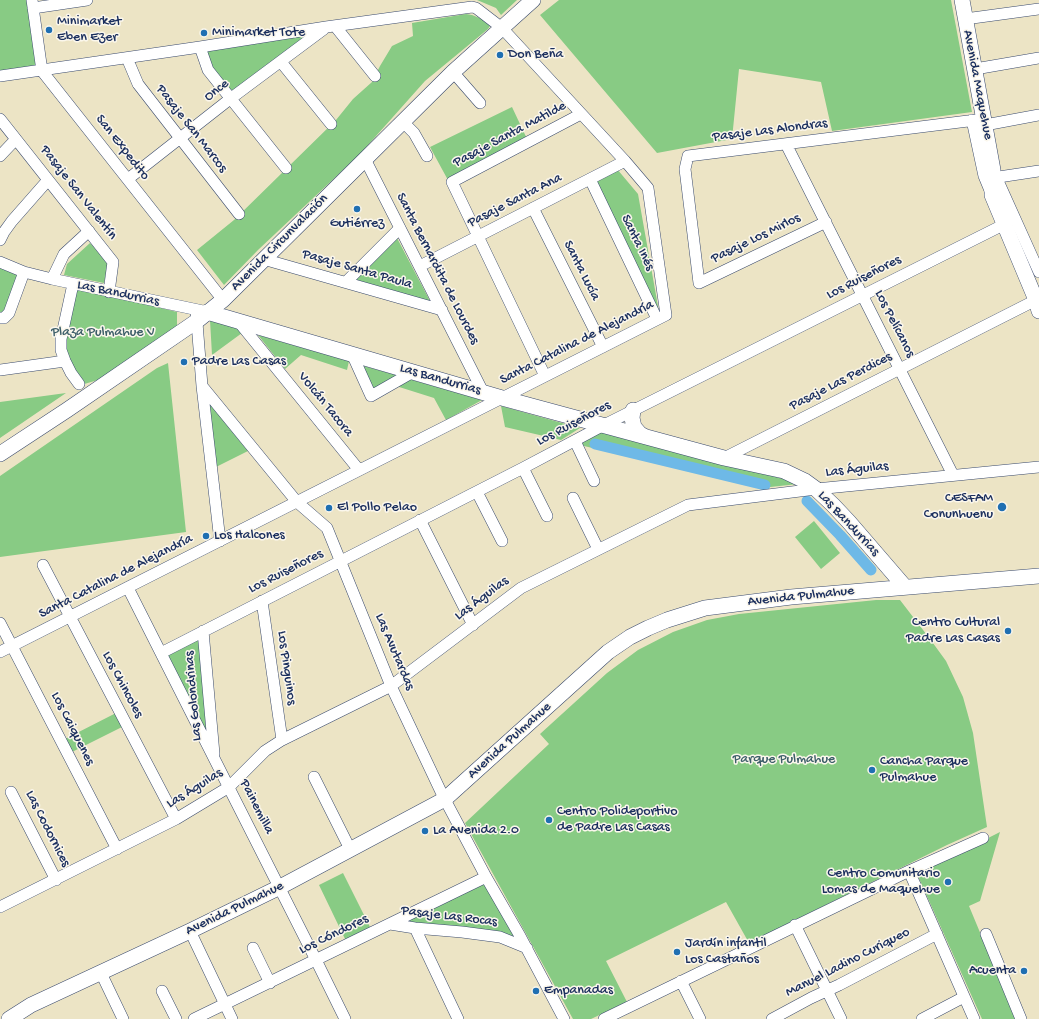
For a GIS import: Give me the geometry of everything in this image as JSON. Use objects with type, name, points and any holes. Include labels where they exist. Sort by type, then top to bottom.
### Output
[{"type":"street","points":[[42,71],[32,4],[87,0]]},
{"type":"street","name":"Avenida Circunvalación","points":[[0,454],[67,410],[200,314],[223,300],[402,121],[453,72],[533,0]]},
{"type":"street","name":"Avenida Maquehue","points":[[962,0],[975,69],[984,176],[1003,225],[1038,306]]},
{"type":"street","name":"Santa Catalina de Alejandría","points":[[0,76],[42,71],[331,26],[472,7],[476,8],[502,28],[648,188],[666,315],[0,652]]},
{"type":"street","points":[[965,19],[1039,10]]},
{"type":"street","points":[[331,26],[375,76]]},
{"type":"street","name":"Once","points":[[128,180],[230,99],[331,26]]},
{"type":"street","points":[[200,47],[208,70],[286,168]]},
{"type":"street","name":"Pasaje San Marcos","points":[[127,58],[138,84],[239,214]]},
{"type":"street","points":[[975,69],[1039,58]]},
{"type":"street","points":[[281,62],[331,124]]},
{"type":"street","name":"San Expedito","points":[[42,71],[223,300]]},
{"type":"street","points":[[453,72],[480,103]]},
{"type":"street","name":"Pasaje Santa Matilde","points":[[478,236],[452,182],[581,114]]},
{"type":"street","name":"Pasaje Las Alondras","points":[[699,283],[685,169],[688,156],[1039,115]]},
{"type":"street","name":"Pasaje San Valentín","points":[[0,118],[113,262],[109,292]]},
{"type":"street","points":[[402,121],[414,133],[427,156]]},
{"type":"street","name":"Avenida Maquehue","points":[[980,121],[994,175],[1039,272]]},
{"type":"street","points":[[0,156],[16,139]]},
{"type":"street","name":"Los Pelícanos","points":[[786,144],[953,475]]},
{"type":"street","name":"Santa Bernardita de Lourdes","points":[[365,159],[483,392]]},
{"type":"street","name":"Pasaje Santa Ana","points":[[420,266],[624,161]]},
{"type":"street","points":[[994,175],[1039,170]]},
{"type":"street","name":"Avenida Maquehue","points":[[992,195],[994,175]]},
{"type":"street","name":"Santa Inés","points":[[590,179],[657,319]]},
{"type":"street","points":[[0,240],[12,221],[48,180]]},
{"type":"street","name":"Santa Lucía","points":[[533,208],[603,347]]},
{"type":"street","name":"Pasaje Los Mirlos","points":[[699,283],[826,222]]},
{"type":"street","name":"Los Ruiseñores","points":[[161,653],[523,468],[633,410],[1003,225]]},
{"type":"street","points":[[346,282],[400,228]]},
{"type":"street","points":[[52,279],[64,254],[89,231]]},
{"type":"street","points":[[478,236],[546,376]]},
{"type":"street","name":"Pasaje Santa Paula","points":[[264,259],[442,310]]},
{"type":"street","name":"Las Bandurrias","points":[[0,262],[24,272],[52,279],[200,314],[238,321],[502,398],[724,458],[784,471],[796,476],[816,489],[849,522],[905,587]]},
{"type":"street","points":[[0,318],[4,318],[9,312],[24,272]]},
{"type":"street","points":[[73,284],[60,339],[61,350],[65,360],[71,373],[79,384]]},
{"type":"street","points":[[223,300],[238,321]]},
{"type":"street","name":"Pasaje Las Perdices","points":[[724,458],[900,370],[1038,306]]},
{"type":"street","points":[[200,314],[202,386],[220,541]]},
{"type":"street","name":"Volcán Tacora","points":[[238,321],[359,470]]},
{"type":"street","points":[[352,354],[371,396],[413,372]]},
{"type":"street","points":[[0,370],[65,360]]},
{"type":"street","name":"Las Avutardas","points":[[202,386],[297,502],[326,528],[391,686],[445,799],[486,877],[527,948],[564,1019]]},
{"type":"street","points":[[633,410],[632,418],[634,427],[644,436]]},
{"type":"street","points":[[575,441],[594,481]]},
{"type":"street","name":"Las Águilas","points":[[0,907],[176,819],[229,787],[265,751],[282,740],[391,686],[521,588],[688,505],[816,489],[1039,467]]},
{"type":"street","points":[[523,468],[547,516]]},
{"type":"street","points":[[476,492],[502,541]]},
{"type":"street","points":[[573,498],[598,549]]},
{"type":"street","points":[[420,520],[473,625]]},
{"type":"street","name":"Los Chincoles","points":[[43,565],[176,819]]},
{"type":"street","name":"Avenida Pulmahue","points":[[9,1019],[31,1005],[190,931],[280,887],[445,799],[608,652],[643,630],[667,620],[705,608],[791,597],[1039,576]]},
{"type":"street","name":"Painemilla","points":[[128,588],[280,887],[345,1019]]},
{"type":"street","name":"Los Pinguinos","points":[[262,601],[282,740]]},
{"type":"street","name":"Los Caiquenes","points":[[0,623],[117,849]]},
{"type":"street","name":"Las Golondrinas","points":[[203,631],[215,759]]},
{"type":"street","points":[[314,777],[350,849]]},
{"type":"street","name":"Las Codornices","points":[[11,792],[56,880]]},
{"type":"street","points":[[604,1019],[795,925],[983,838]]},
{"type":"street","points":[[909,871],[974,1019]]},
{"type":"street","name":"Los Cóndores","points":[[194,1019],[486,877]]},
{"type":"street","name":"Pasaje Las Rocas","points":[[390,924],[500,937],[527,948]]},
{"type":"street","points":[[795,925],[841,1019]]},
{"type":"street","points":[[415,928],[458,1019]]},
{"type":"street","points":[[190,931],[232,1019]]},
{"type":"street","name":"Manuel Ladino Curiqueo","points":[[772,1019],[937,934]]},
{"type":"street","points":[[986,934],[1021,1019]]},
{"type":"street","points":[[253,948],[270,983]]},
{"type":"street","points":[[101,973],[123,1019]]},
{"type":"street","points":[[681,982],[700,1019]]},
{"type":"street","points":[[162,990],[176,1019]]},
{"type":"street","points":[[922,1019],[964,997]]},
{"type":"green space","points":[[0,0],[29,0],[39,67],[0,72]]},
{"type":"green space","points":[[477,0],[517,0],[501,15],[496,8]]},
{"type":"green space","points":[[559,0],[951,0],[972,112],[832,131],[821,82],[739,69],[732,139],[657,153],[540,15]]},
{"type":"green space","points":[[466,14],[492,23],[488,29],[425,81],[360,154],[258,250],[224,285],[197,250],[234,220],[336,120],[353,99],[372,82],[392,46],[413,36],[412,23]]},
{"type":"green space","points":[[317,30],[231,97],[209,70],[202,49]]},
{"type":"green space","points":[[512,107],[528,141],[449,182],[430,147]]},
{"type":"green space","points":[[617,169],[638,194],[659,312],[594,181]]},
{"type":"green space","points":[[397,238],[431,303],[354,280]]},
{"type":"green space","points":[[90,243],[108,264],[104,283],[64,275],[67,264]]},
{"type":"green space","points":[[0,264],[22,273],[10,309],[0,317]]},
{"type":"green space","name":"Plaza Pulmahue V","points":[[74,286],[177,312],[177,330],[108,377],[81,385],[63,350]]},
{"type":"green space","points":[[210,320],[238,329],[242,333],[212,355]]},
{"type":"green space","points":[[258,335],[349,361],[347,370],[301,355],[285,369]]},
{"type":"green space","points":[[168,363],[186,532],[0,557],[0,476],[157,368]]},
{"type":"green space","points":[[360,365],[400,376],[371,390]]},
{"type":"green space","points":[[409,379],[482,400],[446,420],[434,398],[396,386]]},
{"type":"green space","points":[[66,393],[0,438],[0,402]]},
{"type":"green space","points":[[210,404],[248,451],[216,467],[209,407]]},
{"type":"green space","points":[[501,406],[580,428],[561,440],[505,427]]},
{"type":"green space","points":[[604,430],[798,484],[761,488],[584,446],[581,442]]},
{"type":"green space","points":[[814,521],[840,553],[821,569],[795,537]]},
{"type":"green space","name":"Parque Pulmahue","points":[[876,600],[900,600],[946,661],[963,697],[973,733],[987,827],[947,845],[749,943],[726,902],[606,961],[627,1002],[591,1019],[573,1019],[465,823],[549,744],[540,734],[607,673],[638,650],[673,632],[707,620],[739,614]]},
{"type":"green space","points":[[200,638],[211,744],[166,656]]},
{"type":"green space","points":[[116,713],[122,727],[72,752],[65,739]]},
{"type":"green space","points":[[1000,832],[980,901],[969,906],[1016,1019],[982,1019],[917,874]]},
{"type":"green space","points":[[343,873],[371,929],[346,941],[319,885]]},
{"type":"green space","points":[[483,882],[517,939],[402,922]]},
{"type":"waterway","points":[[595,444],[765,485]]},
{"type":"waterway","points":[[807,501],[871,570]]},
{"type":"place","name":"Minimarket Eben Ezer","points":[[49,30]]},
{"type":"place","name":"Minimarket Tote","points":[[204,33]]},
{"type":"place","name":"Don Beña","points":[[500,55]]},
{"type":"place","name":"Gutiérrez","points":[[357,209]]},
{"type":"place","name":"Padre Las Casas","points":[[184,362]]},
{"type":"place","name":"CESFAM Conunhuenu","points":[[1002,507]]},
{"type":"place","name":"El Pollo Pelao","points":[[329,508]]},
{"type":"place","name":"Los Halcones","points":[[206,536]]},
{"type":"place","name":"Centro Cultural Padre Las Casas","points":[[1008,631]]},
{"type":"place","name":"Cancha Parque Pulmahue","points":[[872,770]]},
{"type":"place","name":"Centro Polideportivo de Padre Las Casas","points":[[549,820]]},
{"type":"place","name":"La Avenida 2.0","points":[[425,831]]},
{"type":"place","name":"Centro Comunitario Lomas de Maquehue","points":[[948,882]]},
{"type":"place","name":"Jardín infantil Los Castaños","points":[[677,952]]},
{"type":"place","name":"Acuenta","points":[[1024,971]]},
{"type":"place","name":"Empanadas","points":[[536,991]]}]
